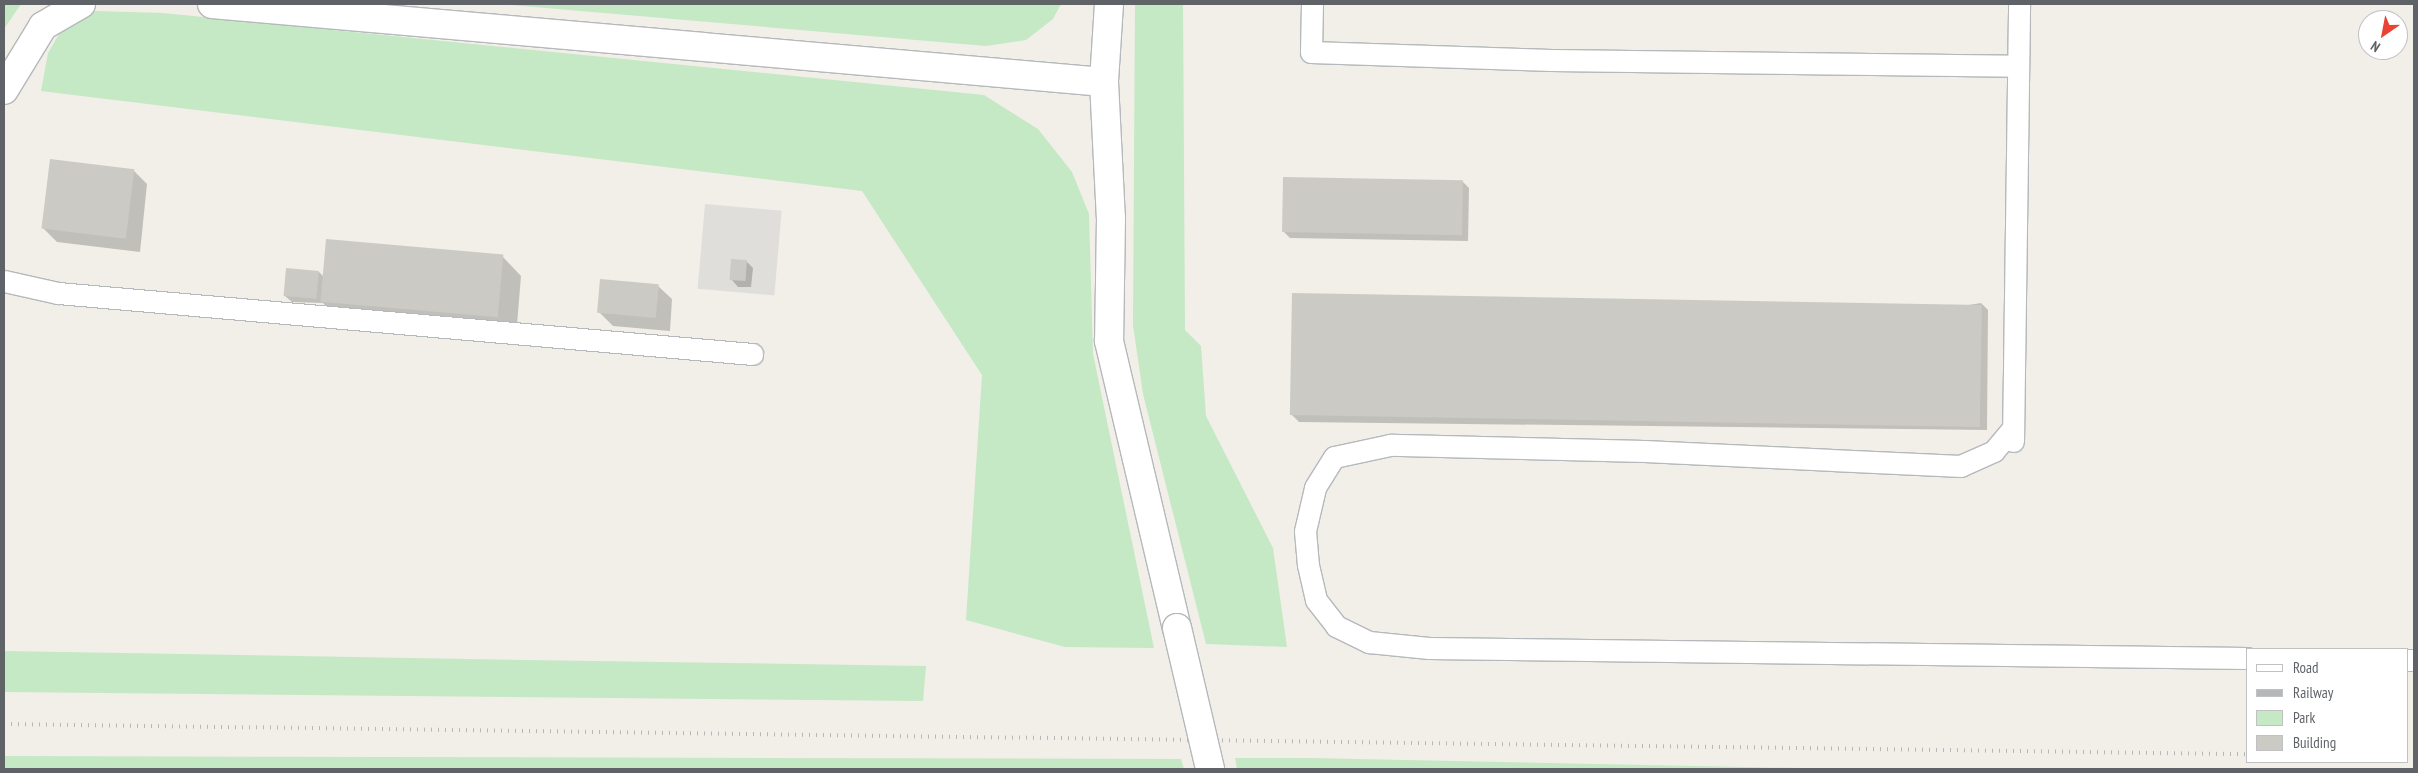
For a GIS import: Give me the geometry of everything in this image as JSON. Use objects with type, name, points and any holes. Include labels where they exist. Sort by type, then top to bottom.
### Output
[{"type":"street","points":[[4,90],[43,26],[81,4]]},
{"type":"street","points":[[212,4],[1104,82]]},
{"type":"street","points":[[1109,4],[1104,82],[1110,218],[1109,341],[1210,769]]},
{"type":"lane","points":[[1312,4],[1311,52],[1551,60],[2017,66]]},
{"type":"lane","points":[[2014,449],[2019,4]]},
{"type":"lane","points":[[4,281],[58,293],[752,354]]},
{"type":"lane","points":[[2013,428],[1994,451],[1961,466],[1644,451],[1390,446],[1334,457],[1315,488],[1306,531],[1308,565],[1316,600],[1336,626],[1369,642],[1429,648],[2246,658]]},
{"type":"shaded area","points":[[705,204],[782,211],[774,295],[698,289]]},
{"type":"green space","points":[[4,4],[21,4],[4,29]]},
{"type":"green space","points":[[500,4],[1061,4],[1053,19],[1026,40],[986,46]]},
{"type":"green space","points":[[1135,4],[1183,4],[1185,330],[1201,346],[1206,416],[1273,548],[1287,647],[1206,644],[1143,394],[1133,325]]},
{"type":"green space","points":[[96,11],[163,13],[984,95],[1038,129],[1072,172],[1089,214],[1093,354],[1154,648],[1065,647],[966,620],[982,375],[862,191],[41,91],[48,53],[66,22]]},
{"type":"green space","points":[[4,651],[926,666],[923,701],[4,692]]},
{"type":"green space","points":[[4,756],[1181,759],[1184,769],[4,769]]},
{"type":"green space","points":[[1235,758],[1309,758],[1846,769],[1237,769]]},
{"type":"building","points":[[50,159],[134,169],[126,239],[41,228]]},
{"type":"building","points":[[1283,177],[1463,180],[1462,235],[1282,232]]},
{"type":"building","points":[[326,239],[503,255],[498,317],[321,302]]},
{"type":"building","points":[[731,259],[747,260],[745,281],[730,280]]},
{"type":"building","points":[[286,268],[319,271],[316,299],[284,296]]},
{"type":"building","points":[[600,279],[659,284],[656,318],[597,313]]},
{"type":"building","points":[[1292,293],[1982,305],[1980,427],[1290,415]]},
{"type":"railway","points":[[4,724],[2246,754]]},
{"type":"railway","points":[[2408,756],[2414,756]]}]
